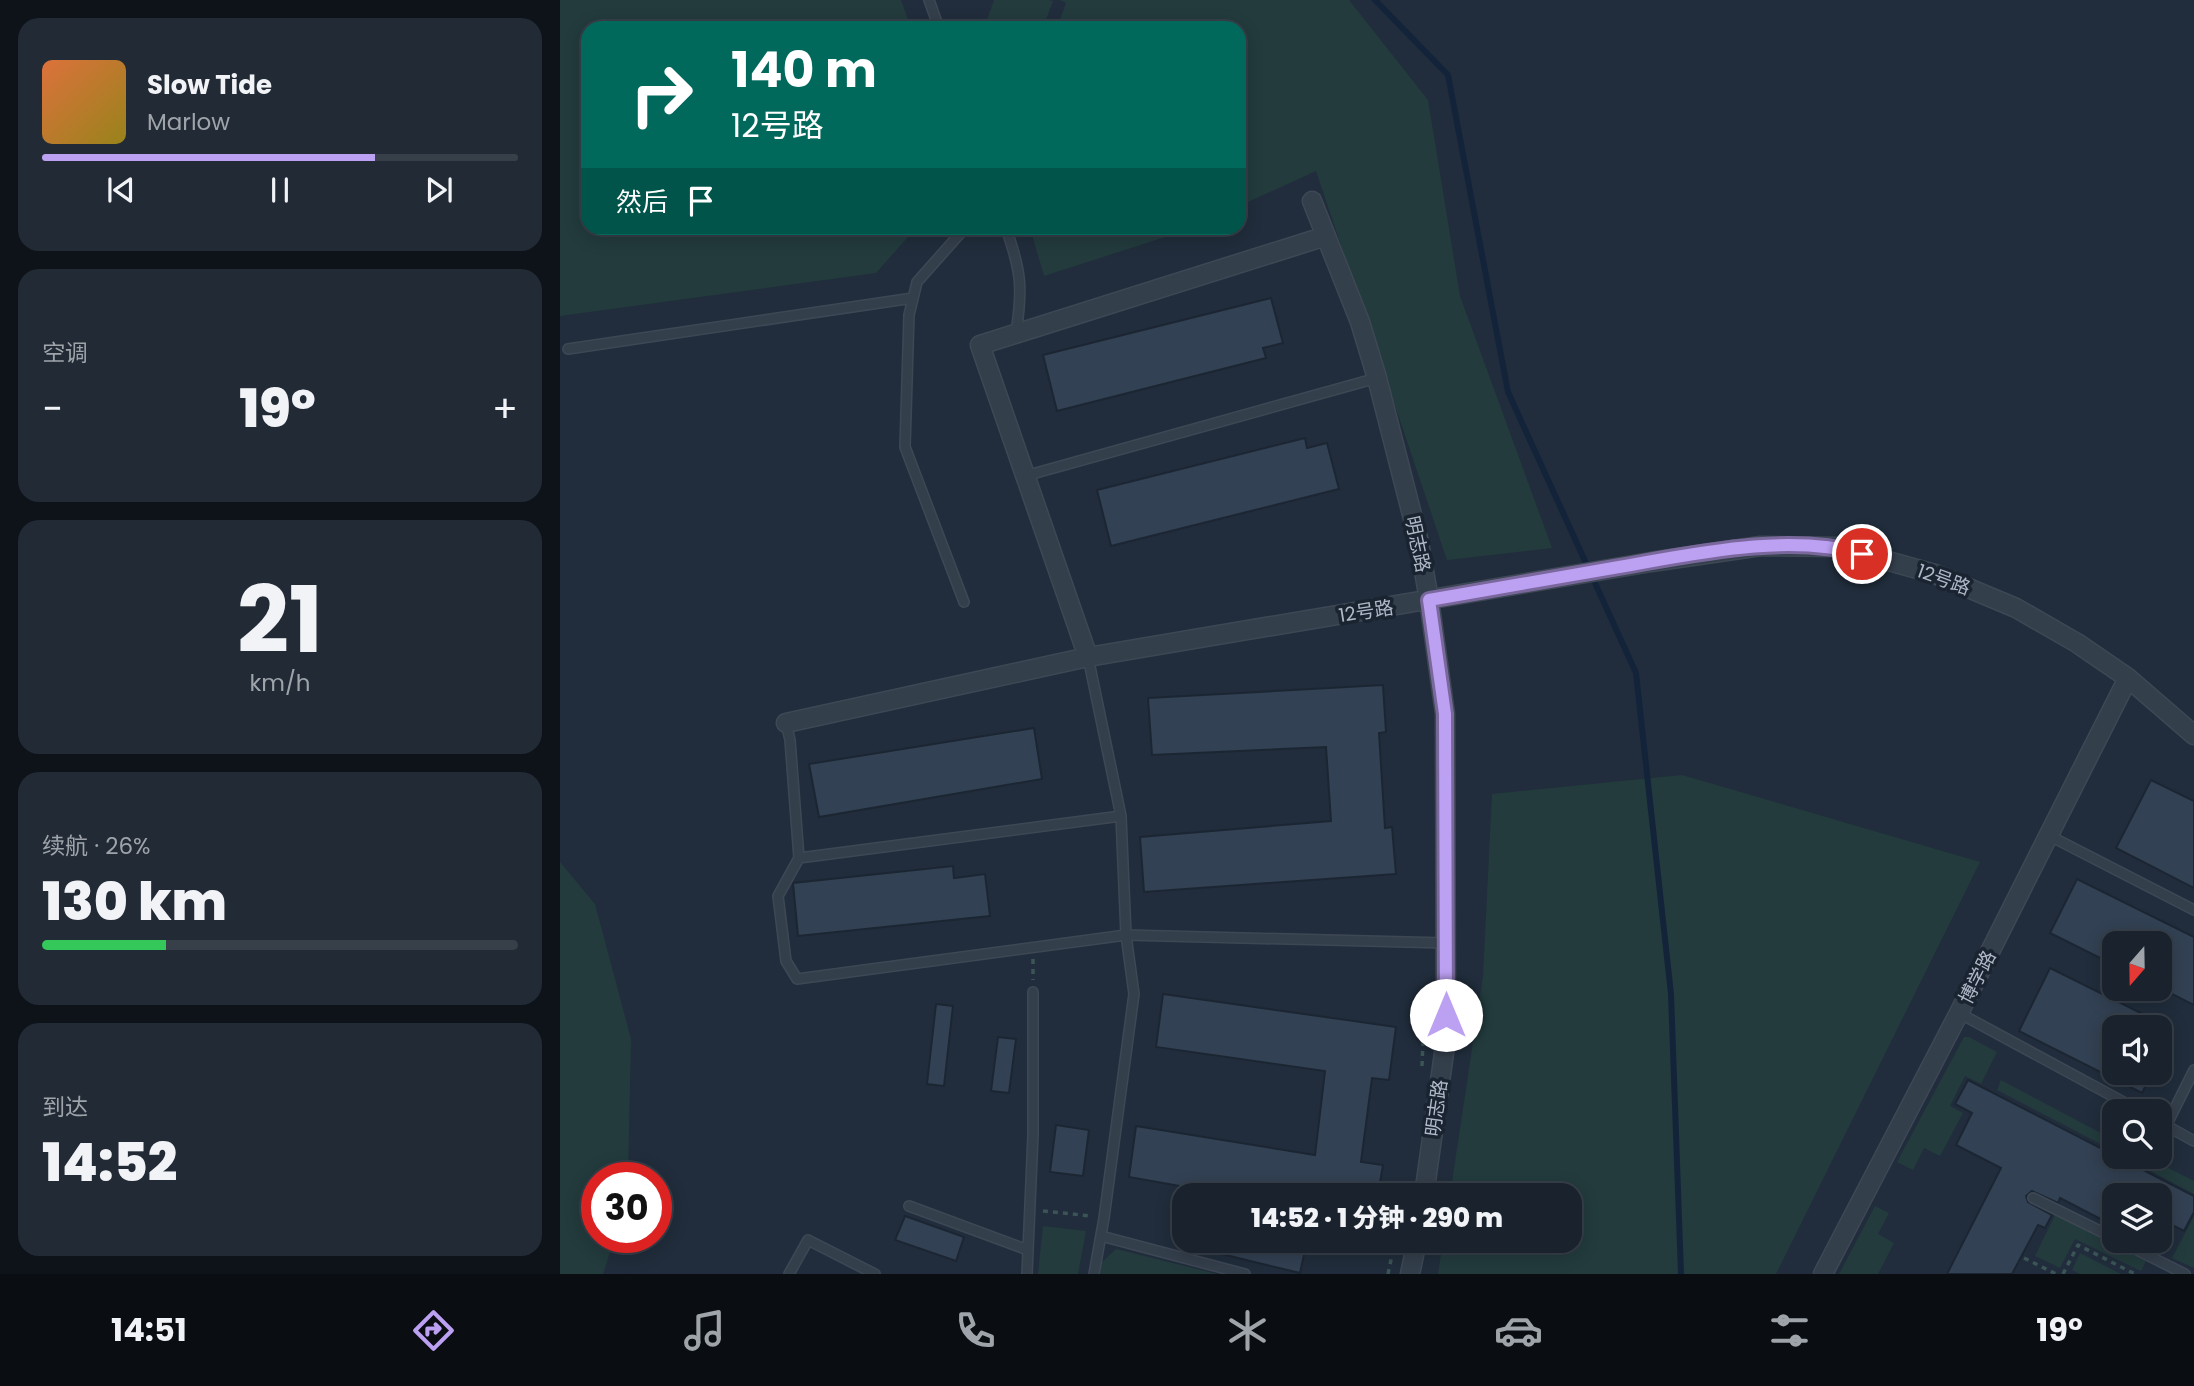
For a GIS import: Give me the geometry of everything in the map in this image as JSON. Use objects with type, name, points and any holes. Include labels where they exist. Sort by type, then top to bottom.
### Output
[{"type":"street","name":"明志路","points":[[1312,201],[1360,322],[1377,378],[1419,541],[1445,714],[1446,1038],[1426,1183]]},
{"type":"street","points":[[1088,657],[981,345],[1326,236]]},
{"type":"street","name":"12号路","points":[[786,723],[1088,657],[1566,576],[1761,546],[1838,547],[1935,574],[2015,608],[2077,643],[2128,678],[2194,735]]},
{"type":"street","name":"博学路","points":[[1823,1274],[1959,1013],[2128,678]]},
{"type":"street","points":[[1410,1274],[1414,1253]]},
{"type":"lane","points":[[929,0],[936,21]]},
{"type":"lane","points":[[959,235],[917,282],[909,315],[905,447],[964,602]]},
{"type":"lane","points":[[1008,235],[1018,264],[1021,298],[1016,333]]},
{"type":"lane","points":[[568,349],[913,298]]},
{"type":"lane","points":[[1026,476],[1377,378]]},
{"type":"lane","points":[[1088,657],[1121,816],[1126,935],[1134,994],[1094,1274]]},
{"type":"lane","points":[[786,723],[790,740],[799,858],[778,896],[786,961],[797,979],[1126,935],[1446,943]]},
{"type":"lane","points":[[799,858],[1121,816]]},
{"type":"lane","points":[[2048,835],[2194,910]]},
{"type":"lane","points":[[1027,1274],[1034,1135],[1033,992]]},
{"type":"lane","points":[[1959,1013],[2118,1099]]},
{"type":"lane","points":[[2172,1108],[2194,1070]]},
{"type":"lane","points":[[2172,1129],[2194,1141]]},
{"type":"lane","points":[[2033,1198],[2102,1232]]},
{"type":"lane","points":[[909,1206],[1028,1250]]},
{"type":"lane","points":[[1101,1236],[1245,1274]]},
{"type":"lane","points":[[789,1274],[808,1240],[875,1274]]},
{"type":"lane","points":[[2143,1253],[2185,1274]]},
{"type":"path","points":[[1033,948],[1033,992]]},
{"type":"path","points":[[1422,1066],[1426,984]]},
{"type":"path","points":[[1029,1209],[1104,1218]]},
{"type":"path","points":[[2063,1274],[2078,1245],[2136,1274]]},
{"type":"path","points":[[1388,1274],[1392,1253]]},
{"type":"path","points":[[2024,1258],[2056,1274]]},
{"type":"green space","points":[[560,0],[901,0],[908,21],[581,21],[581,235],[910,235],[876,273],[560,316]]},
{"type":"green space","points":[[994,0],[1053,1],[1046,21],[986,21]]},
{"type":"green space","points":[[1060,0],[1349,0],[1428,100],[1460,296],[1552,548],[1447,560],[1316,171],[1246,203],[1246,21],[1060,21],[1066,3]]},
{"type":"green space","points":[[1032,235],[1171,235],[1044,276]]},
{"type":"green space","points":[[1682,775],[1980,862],[1776,1274],[1438,1274],[1441,1253],[1582,1253],[1582,1183],[1452,1183],[1483,976],[1492,794]]},
{"type":"green space","points":[[560,862],[595,904],[631,1039],[628,1162],[581,1162],[581,1253],[610,1253],[603,1274],[560,1274]]},
{"type":"green space","points":[[1964,1037],[1997,1052],[1981,1084],[1965,1076],[1950,1106],[1963,1113],[1940,1156],[1924,1148],[1913,1170],[1897,1162]]},
{"type":"green space","points":[[2001,1080],[2102,1134],[2102,1145],[1997,1090]]},
{"type":"green space","points":[[2147,1169],[2170,1169],[2194,1181],[2194,1194]]},
{"type":"green space","points":[[1875,1206],[1889,1213],[1878,1234],[1894,1243],[1878,1274],[1839,1274]]},
{"type":"green space","points":[[2055,1215],[2102,1239],[2102,1252],[2075,1239],[2060,1268],[2035,1256]]},
{"type":"green space","points":[[2194,1216],[2194,1268],[2172,1258]]},
{"type":"green space","points":[[1043,1226],[1086,1231],[1078,1274],[1038,1274]]},
{"type":"green space","points":[[1116,1249],[1217,1274],[1100,1274],[1102,1262]]},
{"type":"green space","points":[[2080,1253],[2121,1274],[2080,1274],[2072,1270]]},
{"type":"green space","points":[[2104,1253],[2130,1253],[2146,1261],[2141,1271]]},
{"type":"building","points":[[1271,298],[1283,343],[1263,348],[1266,358],[1057,411],[1043,355]]},
{"type":"building","points":[[1305,438],[1307,448],[1327,443],[1339,489],[1111,546],[1097,490]]},
{"type":"building","points":[[1383,685],[1386,732],[1379,733],[1385,828],[1392,827],[1396,874],[1144,892],[1140,837],[1331,821],[1326,747],[1152,755],[1148,698]]},
{"type":"building","points":[[1034,728],[1042,779],[819,817],[809,764]]},
{"type":"building","points":[[2151,780],[2194,801],[2194,888],[2116,848]]},
{"type":"building","points":[[953,866],[954,878],[985,874],[990,916],[798,936],[793,883]]},
{"type":"building","points":[[2077,879],[2194,937],[2194,1005],[2172,994],[2172,931],[2102,931],[2102,959],[2050,933]]},
{"type":"building","points":[[2050,968],[2102,994],[2102,1001],[2117,1001],[2145,1015],[2102,1015],[2102,1073],[2019,1031]]},
{"type":"building","points":[[1163,994],[1396,1027],[1389,1080],[1372,1078],[1361,1162],[1383,1165],[1380,1183],[1172,1185],[1129,1177],[1136,1126],[1315,1155],[1325,1071],[1156,1047]]},
{"type":"building","points":[[936,1004],[953,1006],[944,1086],[927,1084]]},
{"type":"building","points":[[998,1037],[1016,1039],[1009,1093],[991,1091]]},
{"type":"building","points":[[1968,1080],[2102,1149],[2102,1169],[2141,1169],[2169,1183],[2102,1183],[2102,1220],[2060,1198],[2058,1203],[2032,1191],[2026,1196],[2028,1202],[2052,1215],[2045,1228],[2038,1225],[2012,1274],[1947,1274],[2001,1168],[1956,1145],[1972,1113],[1955,1104]]},
{"type":"building","points":[[2126,1085],[2146,1085],[2142,1093]]},
{"type":"building","points":[[1056,1125],[1089,1130],[1083,1176],[1050,1172]]},
{"type":"building","points":[[2172,1185],[2194,1196],[2194,1212],[2184,1231],[2172,1225]]},
{"type":"building","points":[[905,1216],[964,1237],[956,1261],[895,1240]]},
{"type":"building","points":[[1218,1253],[1304,1253],[1300,1273]]},
{"type":"waterway","points":[[1375,0],[1448,75],[1508,392],[1636,673],[1671,994],[1681,1274]]},
{"type":"route","points":[[1446,1015],[1445,714],[1429,600],[1761,546],[1838,547],[1862,554]]}]
